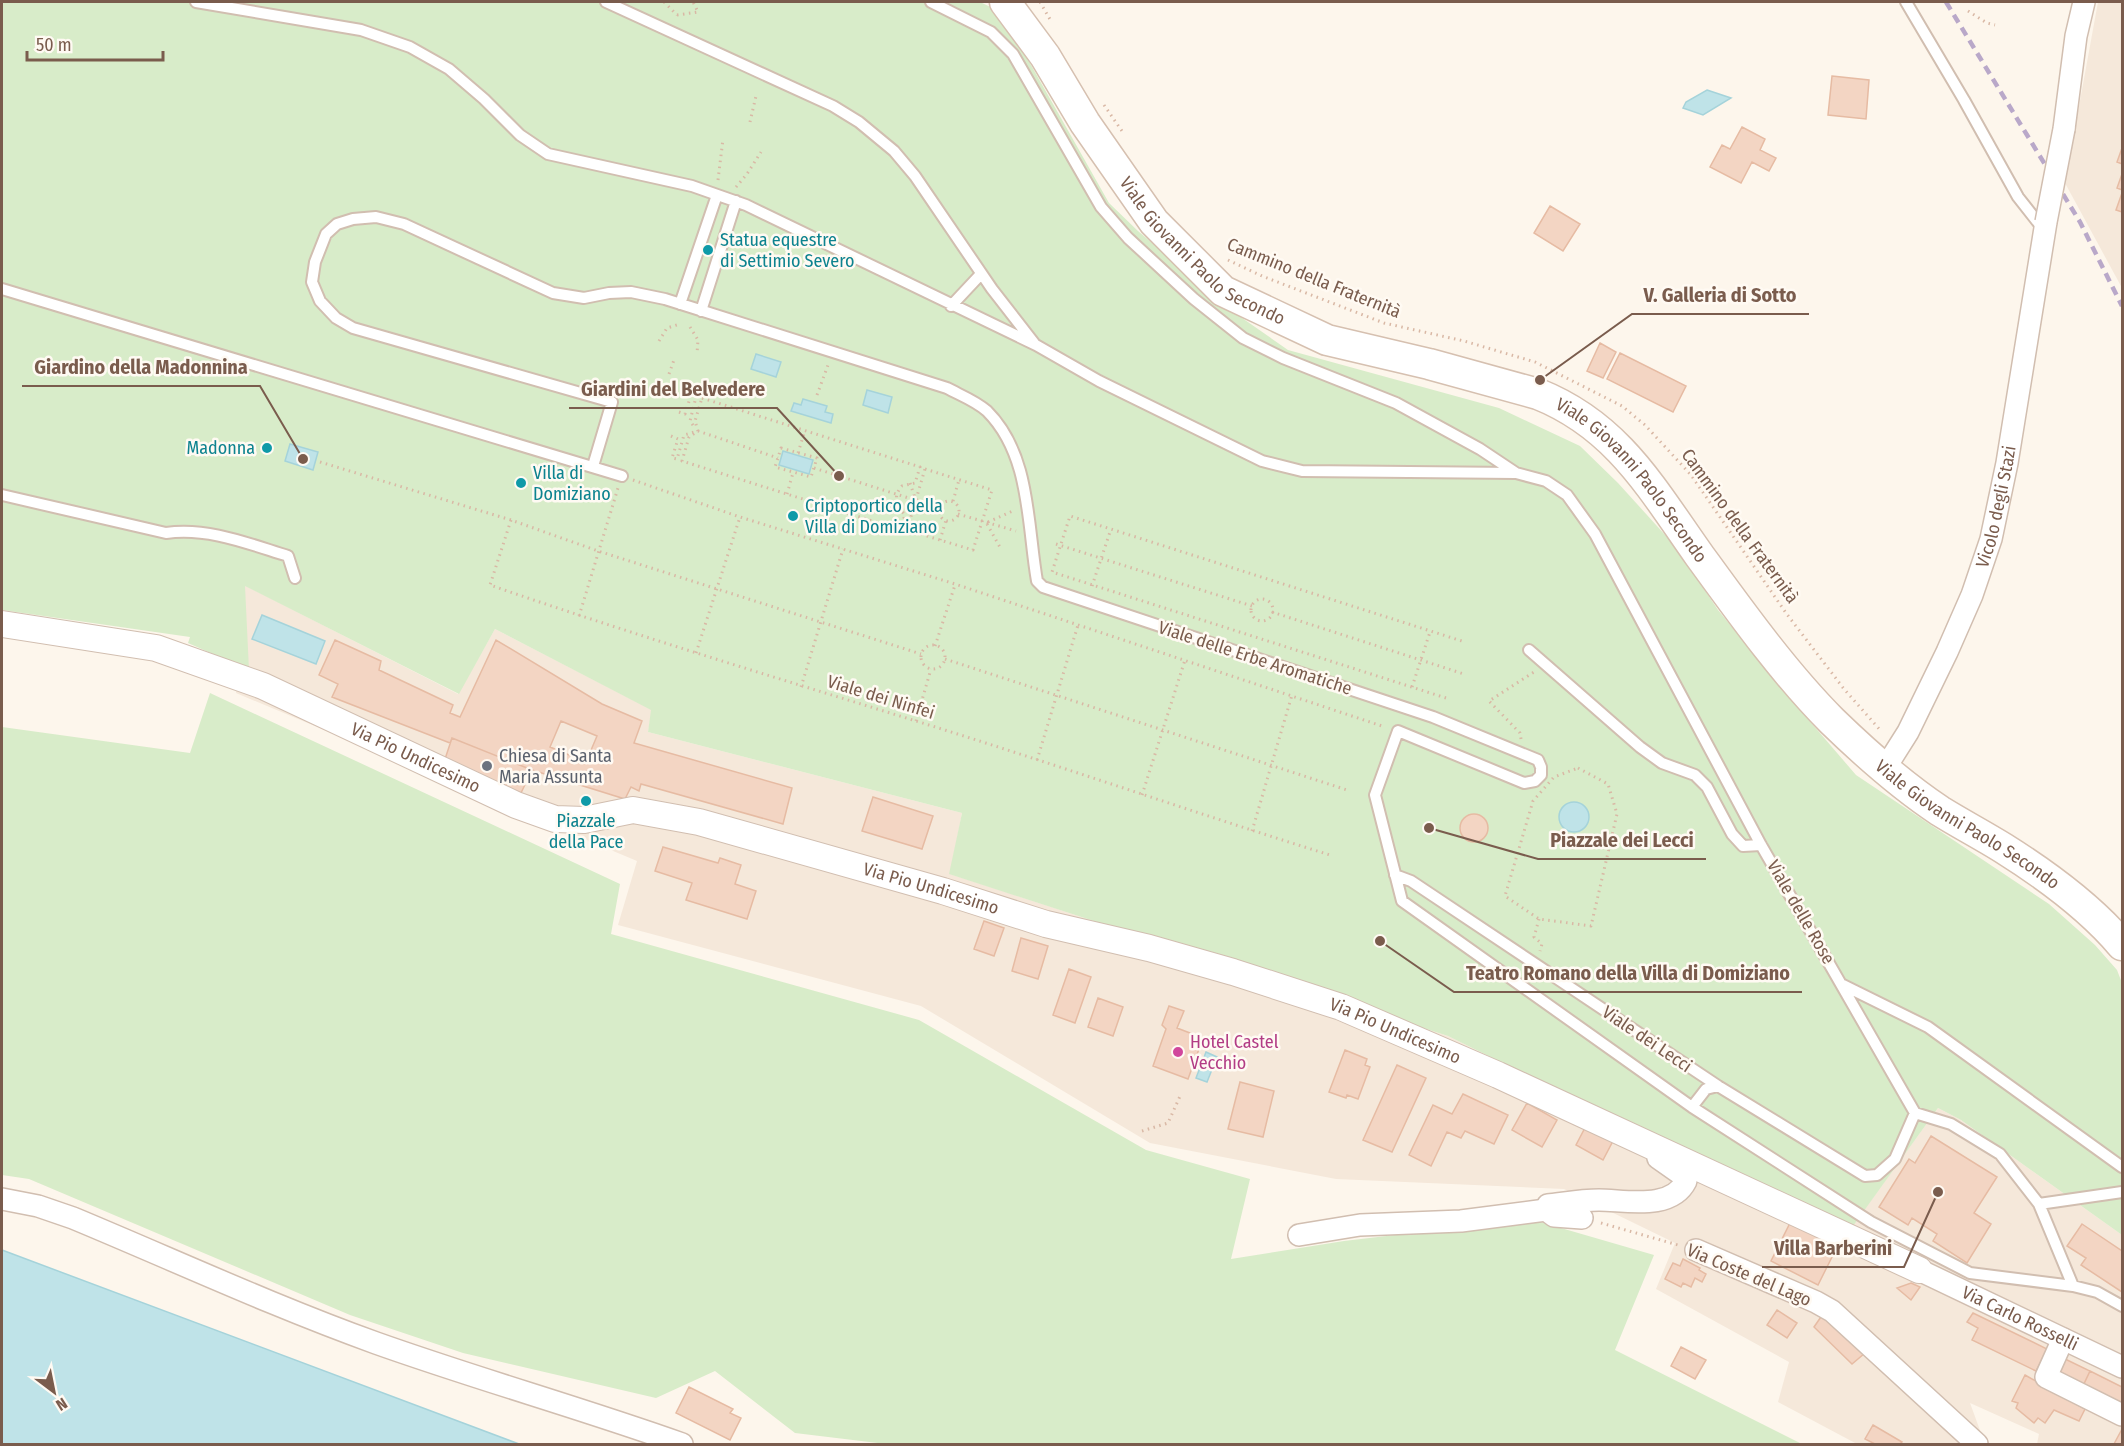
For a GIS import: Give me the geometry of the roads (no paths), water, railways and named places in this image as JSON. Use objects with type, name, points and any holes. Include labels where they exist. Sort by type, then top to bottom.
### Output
[{"type":"main road","name":"Viale Giovanni Paolo Secondo","points":[[1005,2],[1045,56],[1085,123],[1154,222],[1223,291],[1327,340],[1429,364],[1538,394],[1554,400],[1584,418],[1613,441],[1643,476],[1701,557],[1805,692],[1839,728],[1892,759],[1939,810],[2045,876],[2087,910],[2122,945]]},
{"type":"street","name":"Vicolo degli Stazi","points":[[1892,759],[1922,704],[1951,642],[1975,586],[1991,539],[2007,463],[2045,226],[2064,129],[2076,36],[2084,2]]},
{"type":"street","name":"Via Pio Undicesimo","points":[[2,624],[156,648],[263,686],[516,805],[555,819],[584,820],[633,810],[699,822],[943,891],[1046,924],[1149,948],[1233,972],[1341,1007],[1498,1075],[1919,1270]]},
{"type":"street","points":[[1546,1210],[1548,1205],[1581,1201],[1651,1202],[1675,1192],[1684,1184],[1685,1177],[1661,1160],[1648,1146]]},
{"type":"street","points":[[2,1199],[38,1206],[74,1218],[376,1343],[682,1444]]},
{"type":"street","points":[[1299,1235],[1360,1226],[1461,1221],[1546,1210],[1554,1216],[1582,1218]]},
{"type":"street","name":"Via Coste del Lago","points":[[1696,1250],[1832,1311],[1977,1444]]},
{"type":"street","name":"Via Carlo Rosselli","points":[[1919,1270],[2122,1367]]},
{"type":"street","points":[[2063,1339],[2046,1377],[2122,1415]]},
{"type":"lane","points":[[196,2],[361,30],[410,46],[449,69],[484,99],[520,135],[548,154],[692,186],[735,201],[1036,345],[1099,381],[1262,461],[1302,471],[1516,473]]},
{"type":"lane","points":[[606,2],[833,106],[859,122],[894,151],[915,176],[981,273],[1036,345]]},
{"type":"lane","points":[[931,2],[991,32],[1013,54],[1101,207],[1128,238],[1194,299],[1243,338],[1283,358],[1396,403],[1480,449],[1516,473]]},
{"type":"lane","points":[[1906,2],[2018,197],[2045,226]]},
{"type":"lane","points":[[680,304],[717,195]]},
{"type":"lane","points":[[593,466],[612,402],[353,328],[336,318],[320,301],[312,282],[315,262],[326,234],[337,224],[353,219],[376,217],[404,224],[553,293],[584,298],[631,292],[701,311],[735,201]]},
{"type":"lane","points":[[951,306],[981,273]]},
{"type":"lane","points":[[2,289],[622,476]]},
{"type":"lane","name":"Viale delle Erbe Aromatiche","points":[[701,311],[947,388],[986,411],[1011,446],[1019,467],[1026,494],[1037,581],[1043,587],[1433,717],[1538,760],[1541,775],[1535,781],[1524,783],[1398,731],[1375,795],[1395,875]]},
{"type":"lane","name":"Viale delle Rose","points":[[1516,473],[1546,481],[1567,495],[1595,534],[1761,845],[1915,1113]]},
{"type":"lane","points":[[2,495],[166,533],[185,530],[250,544],[288,556],[295,578]]},
{"type":"lane","points":[[1529,650],[1640,747],[1662,763],[1695,775],[1707,787],[1731,834],[1743,846],[1761,845]]},
{"type":"lane","name":"Viale dei Lecci","points":[[1395,875],[1402,901],[1692,1107],[1871,1221],[1970,1273],[2073,1286],[2097,1292],[2122,1306]]},
{"type":"lane","name":"Viale dei Lecci","points":[[1395,875],[1411,881],[1718,1086],[1865,1176],[1877,1175],[1894,1160],[1915,1113]]},
{"type":"lane","points":[[1843,985],[1928,1027],[2122,1167]]},
{"type":"lane","points":[[1692,1107],[1706,1089],[1718,1086]]},
{"type":"lane","points":[[1915,1113],[1951,1124],[2000,1154],[2039,1204],[2073,1286]]},
{"type":"lane","points":[[2039,1204],[2122,1192]]},
{"type":"water","points":[[1707,90],[1731,98],[1703,115],[1683,108],[1686,102]]},
{"type":"water","points":[[756,354],[781,362],[776,377],[751,369]]},
{"type":"water","points":[[867,390],[892,397],[888,413],[863,405]]},
{"type":"water","points":[[803,399],[827,406],[825,412],[833,414],[831,423],[791,411],[794,403],[801,405]]},
{"type":"water","points":[[290,444],[318,452],[313,470],[285,461]]},
{"type":"water","points":[[783,451],[813,460],[809,474],[779,465]]},
{"type":"water","points":[[262,615],[325,641],[316,664],[252,639]]},
{"type":"water","points":[[1574,802],[1585,806],[1589,817],[1585,828],[1574,832],[1563,828],[1559,817],[1563,806]]},
{"type":"water","points":[[1206,1052],[1217,1057],[1207,1082],[1196,1078]]},
{"type":"water","points":[[2,1250],[519,1444],[2,1444]]},
{"type":"railway","points":[[1946,2],[2080,222],[2122,306]]},
{"type":"place","name":"Statua equestre di Settimio Severo","points":[[708,250]]},
{"type":"place","name":"V. Galleria di Sotto","points":[[1540,380]]},
{"type":"place","name":"Madonna","points":[[267,448]]},
{"type":"place","name":"Giardino della Madonnina","points":[[303,459]]},
{"type":"place","name":"Giardini del Belvedere","points":[[839,476]]},
{"type":"place","name":"Villa di Domiziano","points":[[521,483]]},
{"type":"place","name":"Criptoportico della Villa di Domiziano","points":[[793,516]]},
{"type":"place","name":"Chiesa di Santa Maria Assunta","points":[[487,766]]},
{"type":"place","name":"Piazzale della Pace","points":[[586,801]]},
{"type":"place","name":"Piazzale dei Lecci","points":[[1429,828]]},
{"type":"place","name":"Teatro Romano della Villa di Domiziano","points":[[1380,941]]},
{"type":"place","name":"Hotel Castel Vecchio","points":[[1178,1052]]},
{"type":"place","name":"Villa Barberini","points":[[1938,1192]]}]
